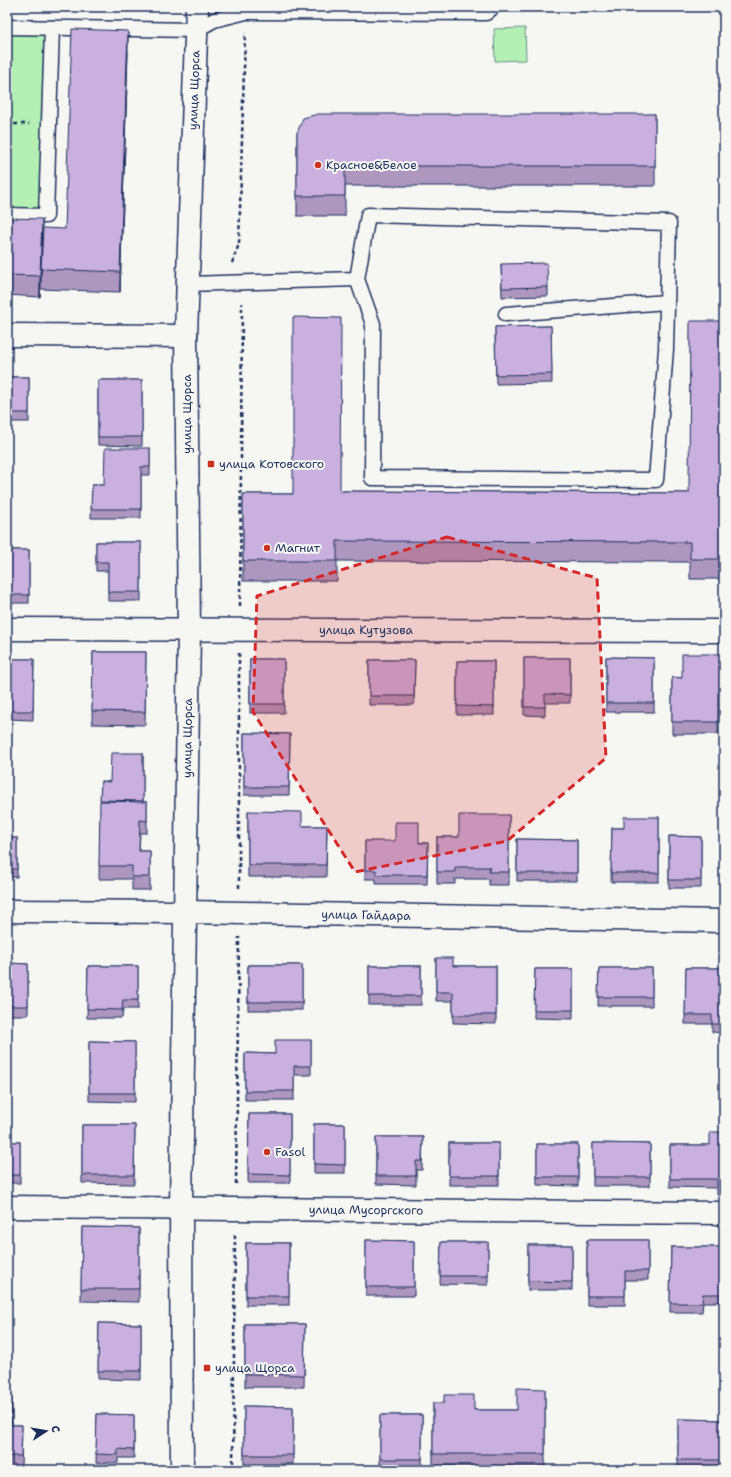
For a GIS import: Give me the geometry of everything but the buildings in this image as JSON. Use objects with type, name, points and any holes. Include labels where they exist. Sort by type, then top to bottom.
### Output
[{"type":"street","name":"улица Щорса","points":[[182,1470],[181,1207],[189,630],[186,336],[197,7]]},
{"type":"street","points":[[7,335],[186,336]]},
{"type":"street","name":"улица Кутузова","points":[[7,629],[724,631]]},
{"type":"street","name":"улица Гайдара","points":[[7,911],[185,912],[724,921]]},
{"type":"street","name":"улица Мусоргского","points":[[7,1207],[181,1207],[724,1213]]},
{"type":"lane","points":[[7,27],[196,30],[214,20],[246,12],[486,13],[493,7]]},
{"type":"lane","points":[[7,215],[46,216],[52,28]]},
{"type":"lane","points":[[368,216],[669,223],[666,349],[656,480],[372,478],[373,324],[357,279],[368,216]]},
{"type":"lane","points":[[188,284],[357,279]]},
{"type":"lane","points":[[506,314],[667,302]]},
{"type":"path","points":[[226,283],[239,244],[246,12]]},
{"type":"path","points":[[233,1470],[239,913],[239,630],[242,283]]},
{"type":"highlighted area","points":[[447,537],[597,578],[606,758],[507,841],[355,872],[253,712],[257,596]]},
{"type":"green space","points":[[7,27],[52,28],[46,216],[7,215]]},
{"type":"green space","points":[[525,28],[526,60],[495,61],[494,29]]},
{"type":"place","name":"Красное&Белое","points":[[318,165]]},
{"type":"place","name":"улица Котовского","points":[[211,464]]},
{"type":"place","name":"Магнит","points":[[267,548]]},
{"type":"place","name":"Fasol","points":[[267,1152]]},
{"type":"place","name":"улица Щорса","points":[[207,1368]]}]
